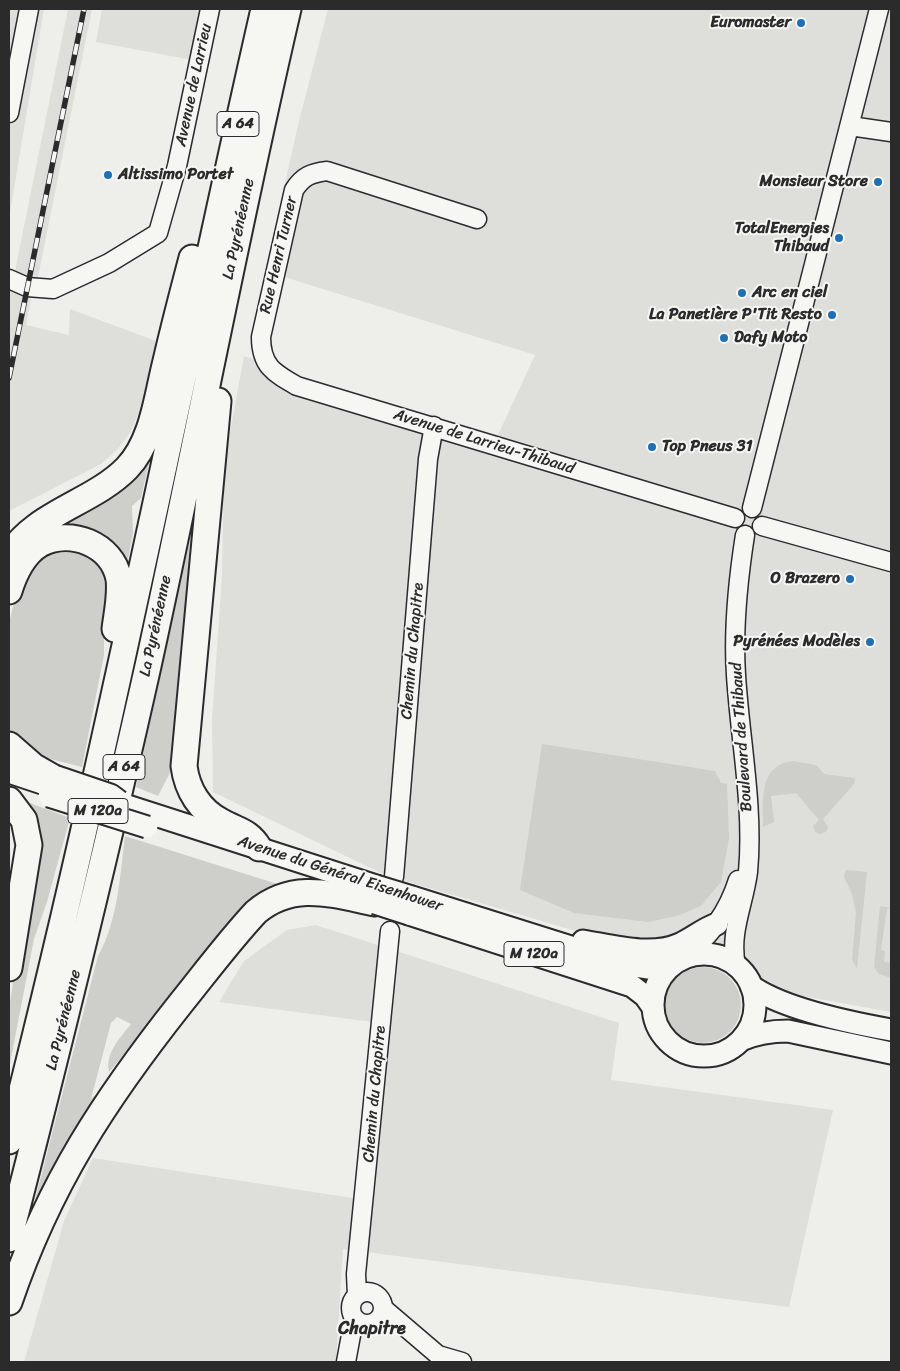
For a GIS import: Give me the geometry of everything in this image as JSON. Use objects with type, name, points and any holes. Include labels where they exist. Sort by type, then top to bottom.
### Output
[{"type":"highway","name":"La Pyrénéenne","points":[[9,1142],[122,664],[223,189],[264,9]]},
{"type":"highway","name":"La Pyrénéenne","points":[[9,1239],[148,665],[225,292],[288,9]]},
{"type":"highway","points":[[9,556],[20,540],[30,531],[100,490],[127,468],[137,456],[150,425],[201,222],[223,189]]},
{"type":"highway","points":[[225,292],[232,323],[219,390],[213,438],[184,766],[190,790],[202,807],[220,822],[252,836],[259,848]]},
{"type":"highway","points":[[9,591],[12,578],[22,562],[39,545],[66,538],[79,538],[95,546],[107,554],[119,580],[119,600],[114,644],[122,664]]},
{"type":"highway","points":[[9,745],[51,786],[110,797],[118,803]]},
{"type":"highway","points":[[9,800],[24,820],[29,845],[9,968]]},
{"type":"highway","points":[[9,1302],[29,1246],[48,1205],[91,1126],[136,1059],[256,912],[269,900],[302,892],[334,895],[382,889]]},
{"type":"main road","name":"Avenue du Général Eisenhower","points":[[9,772],[346,890],[382,889]]},
{"type":"main road","name":"Avenue du Général Eisenhower","points":[[9,783],[51,786]]},
{"type":"main road","name":"Avenue du Général Eisenhower","points":[[118,803],[148,820],[259,848],[382,889],[411,906],[632,986],[645,996],[652,1006]]},
{"type":"main road","name":"Avenue du Général Eisenhower","points":[[411,906],[527,934],[628,965],[647,968],[678,961]]},
{"type":"main road","points":[[527,934],[551,932],[582,941],[660,949],[678,945],[717,924]]},
{"type":"main road","points":[[891,1030],[833,1017],[760,992],[751,986],[736,965],[717,955],[700,954],[678,961],[657,983],[652,1006],[657,1027],[671,1044],[680,1050],[701,1056],[727,1050],[753,1034],[771,1031],[788,1031],[891,1052]]},
{"type":"main road","points":[[741,1040],[751,1024],[754,1014],[755,1005],[751,986]]},
{"type":"street","points":[[9,113],[29,9]]},
{"type":"street","name":"Avenue de Larrieu","points":[[9,279],[27,287],[53,289],[109,263],[158,233],[177,166],[210,9]]},
{"type":"street","points":[[752,508],[879,9]]},
{"type":"street","points":[[850,126],[891,132]]},
{"type":"street","name":"Rue Henri Turner","points":[[261,337],[294,190],[301,178],[313,172],[327,171],[477,219]]},
{"type":"street","name":"Avenue de Larrieu-Thibaud","points":[[261,337],[261,352],[267,365],[278,376],[297,386],[735,518]]},
{"type":"street","name":"Chemin du Chapitre","points":[[382,889],[428,460],[434,426]]},
{"type":"street","points":[[744,508],[752,508],[762,517],[762,526],[753,535],[745,535],[738,530],[735,518],[744,508]]},
{"type":"street","points":[[762,526],[891,562]]},
{"type":"street","name":"Boulevard de Thibaud","points":[[736,965],[734,939],[748,872],[748,813],[736,674],[736,631],[745,535]]},
{"type":"street","name":"Boulevard de Thibaud","points":[[678,961],[706,939],[717,924],[736,886],[747,849]]},
{"type":"street","name":"Chemin du Chapitre","points":[[390,931],[359,1258],[364,1294],[380,1298],[370,1318],[398,1321],[438,1355],[462,1362]]},
{"type":"street","points":[[347,1355],[370,1318],[350,1309],[364,1294]]},
{"type":"shaded area","points":[[9,9],[44,9],[9,219]]},
{"type":"shaded area","points":[[68,9],[92,9],[38,277],[31,276],[27,292],[32,294],[26,325],[69,335],[70,309],[156,341],[139,412],[130,433],[117,450],[101,464],[9,511],[9,291],[10,287],[17,289],[21,273],[15,271]]},
{"type":"shaded area","points":[[102,9],[221,9],[208,63],[96,42]]},
{"type":"shaded area","points":[[328,9],[891,9],[891,1012],[797,995],[665,942],[579,932],[385,875],[213,792],[212,720],[222,576],[224,465],[244,356],[314,381],[498,435],[535,355],[265,271],[299,121]]},
{"type":"shaded area","points":[[152,449],[141,498],[132,506],[133,533],[125,575],[90,534],[9,565]]},
{"type":"shaded area","points":[[200,494],[179,755],[158,796],[136,787]]},
{"type":"shaded area","points":[[90,549],[104,571],[102,574],[109,596],[104,610],[104,655],[82,767],[34,755],[9,733],[9,623],[16,594],[43,550]]},
{"type":"shaded area","points":[[542,744],[715,771],[721,783],[727,784],[729,839],[721,882],[701,906],[677,916],[648,922],[574,913],[520,890]]},
{"type":"shaded area","points":[[792,761],[816,765],[824,774],[855,778],[854,784],[823,819],[828,827],[826,832],[820,834],[815,832],[813,826],[819,820],[796,793],[771,796],[774,822],[763,827],[763,796],[768,777],[781,764]]},
{"type":"shaded area","points":[[27,802],[70,818],[47,902],[34,939],[9,1069],[9,1008],[25,911],[25,809]]},
{"type":"shaded area","points":[[125,836],[287,887],[152,1021],[109,1072],[108,1065],[111,1052],[131,1024],[117,1017],[111,1023],[91,1099],[125,1066],[28,1227],[98,956],[105,942],[114,913],[120,882]]},
{"type":"shaded area","points":[[846,870],[867,872],[857,968],[852,960],[856,913],[852,894],[844,877]]},
{"type":"shaded area","points":[[880,906],[891,908],[887,909],[881,950],[885,951],[884,962],[889,963],[891,951],[891,978],[879,974],[874,967]]},
{"type":"shaded area","points":[[316,925],[619,1023],[611,1080],[833,1110],[789,1307],[343,1249],[336,1362],[24,1362],[64,1221],[93,1158],[359,1199],[373,1022],[219,1002],[244,961],[287,930]]},
{"type":"shaded area","points":[[696,967],[710,967],[724,973],[735,984],[741,998],[738,1020],[730,1032],[710,1043],[696,1043],[682,1037],[671,1026],[665,1012],[665,998],[671,984],[682,973]]},
{"type":"railway","points":[[9,378],[84,9]]},
{"type":"place","name":"Euromaster","points":[[801,23]]},
{"type":"place","name":"Altissimo Portet","points":[[108,175]]},
{"type":"place","name":"Monsieur Store","points":[[878,182]]},
{"type":"place","name":"TotalEnergies Thibaud","points":[[839,238]]},
{"type":"place","name":"Arc en ciel","points":[[742,293]]},
{"type":"place","name":"La Panetière P'Tit Resto","points":[[832,315]]},
{"type":"place","name":"Dafy Moto","points":[[724,338]]},
{"type":"place","name":"Top Pneus 31","points":[[652,447]]},
{"type":"place","name":"O Brazero","points":[[850,579]]},
{"type":"place","name":"Pyrénées Modèles","points":[[870,642]]},
{"type":"district","name":"Chapitre","points":[[372,1329]]}]
